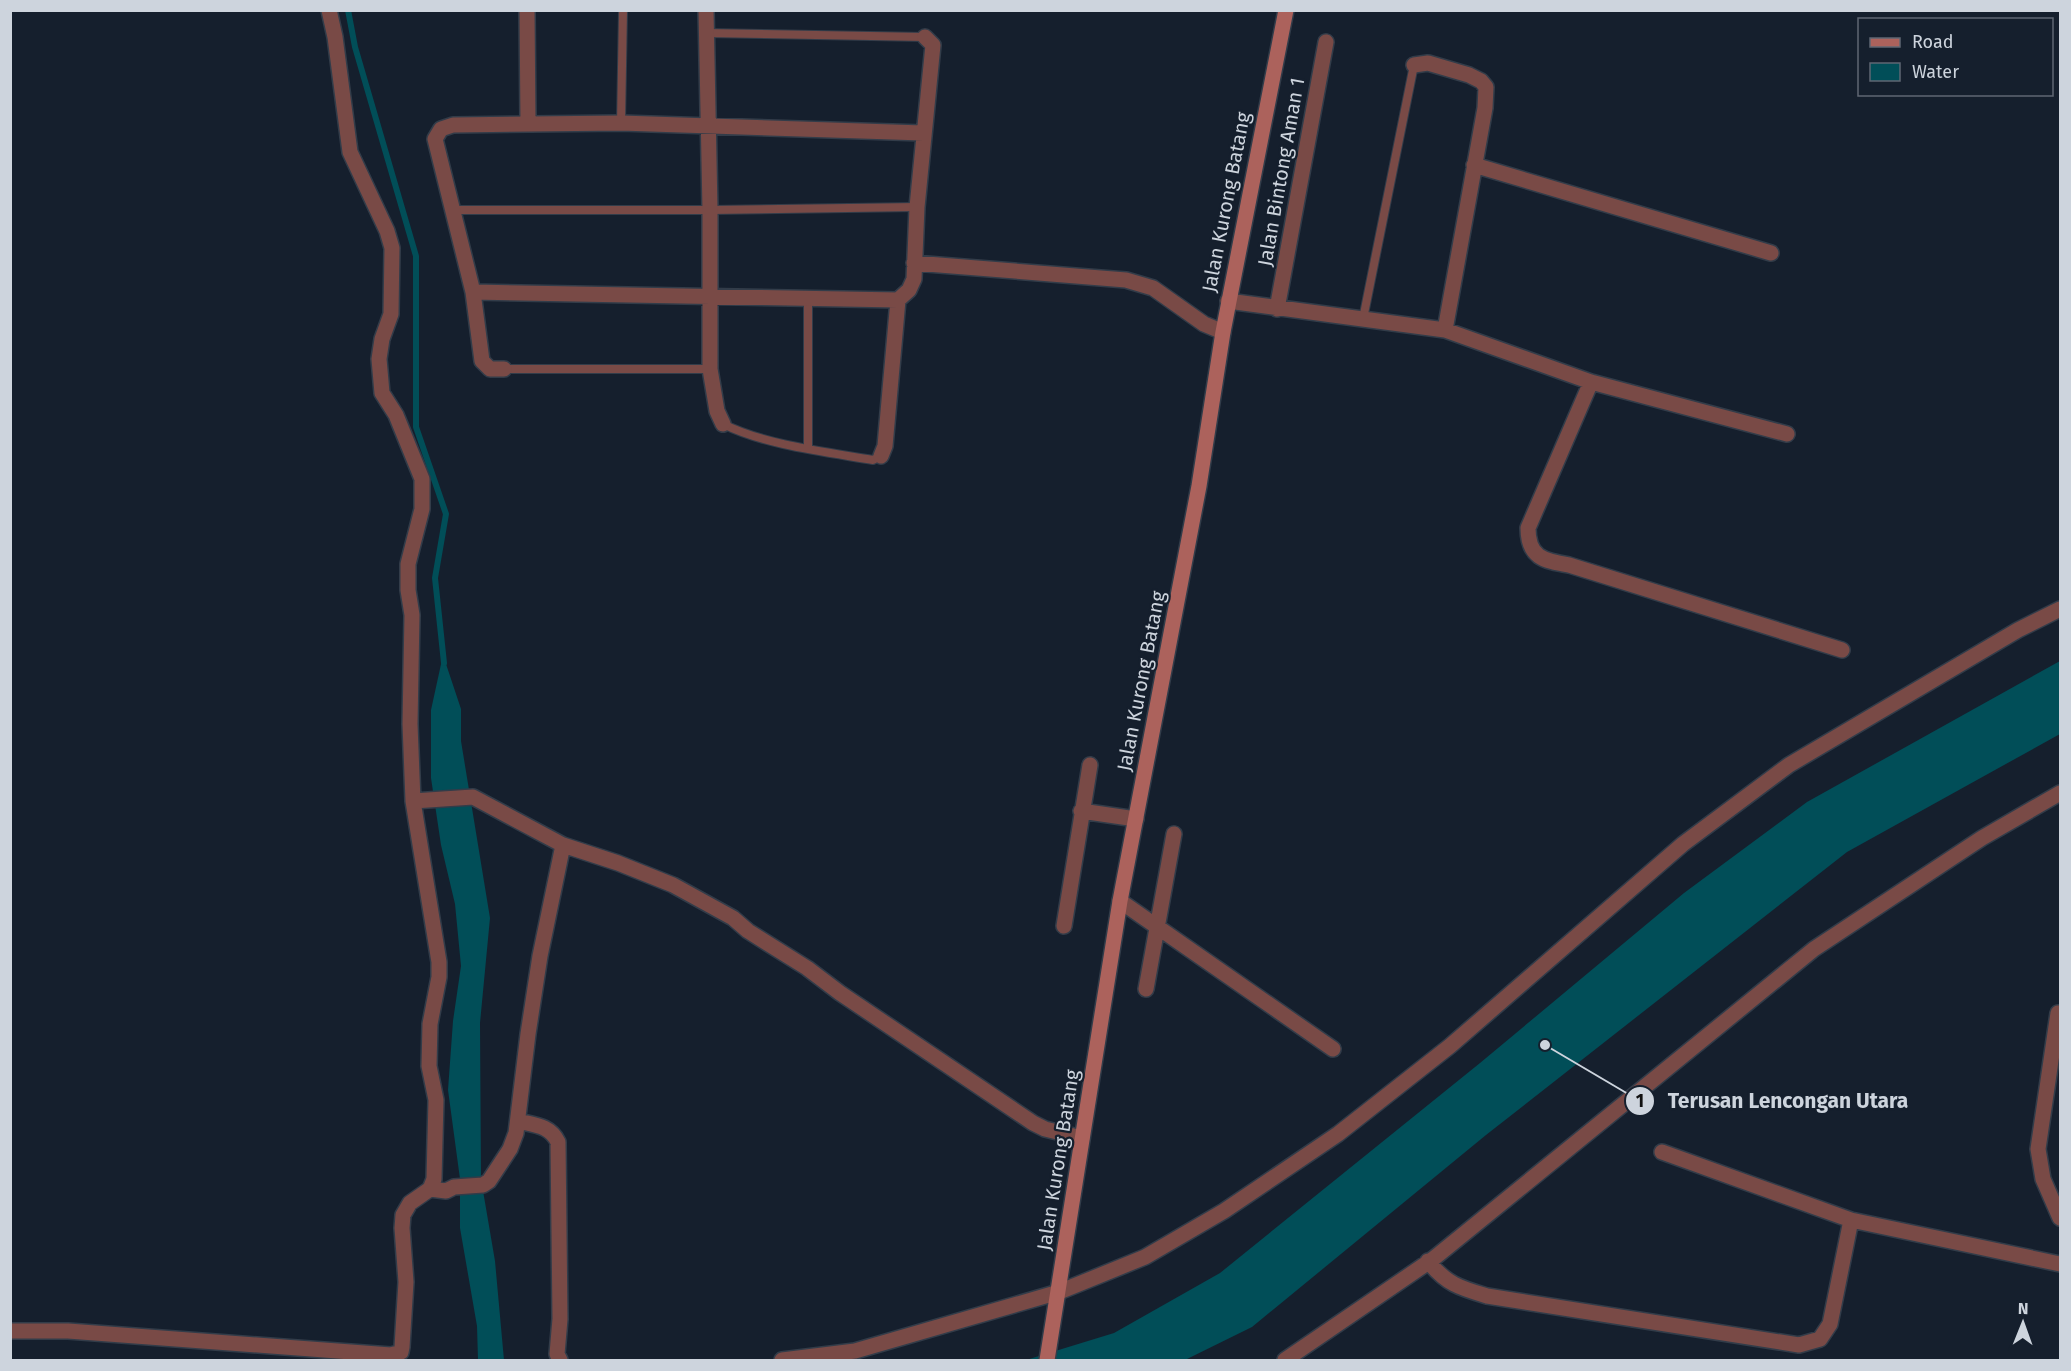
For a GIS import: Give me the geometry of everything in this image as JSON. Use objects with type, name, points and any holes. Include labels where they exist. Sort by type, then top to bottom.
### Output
[{"type":"street","points":[[10,1331],[68,1331],[396,1355],[401,1352],[406,1282],[402,1227],[404,1215],[410,1203],[430,1188],[434,1179],[437,1126],[436,1100],[429,1066],[430,1024],[439,976],[439,962],[409,698],[412,615],[408,590],[408,564],[422,509],[422,479],[396,415],[382,393],[379,359],[382,339],[391,314],[392,248],[387,231],[350,152],[335,37],[328,10]]},
{"type":"street","points":[[527,10],[528,123]]},
{"type":"street","points":[[706,10],[710,369],[717,411],[723,424]]},
{"type":"street","name":"Jalan Kurong Batang","points":[[1047,1360],[1120,901],[1199,486],[1222,332],[1286,10]]},
{"type":"street","points":[[474,292],[898,300],[909,290],[914,279],[923,133],[933,45],[925,37]]},
{"type":"street","name":"Jalan Bintong Aman 1","points":[[1277,309],[1326,42]]},
{"type":"street","points":[[1414,64],[1428,63],[1469,75],[1481,81],[1486,87],[1486,102],[1445,330]]},
{"type":"street","points":[[504,369],[490,369],[482,361],[474,292],[435,139],[441,129],[453,125],[621,123],[923,133]]},
{"type":"street","points":[[1474,165],[1770,253]]},
{"type":"street","points":[[914,263],[1126,280],[1153,288],[1204,324],[1222,332]]},
{"type":"street","points":[[881,456],[885,446],[898,300]]},
{"type":"street","points":[[1228,301],[1445,330],[1592,382],[1787,434]]},
{"type":"street","points":[[1592,382],[1528,528],[1528,542],[1535,554],[1542,560],[1569,565],[1842,650]]},
{"type":"street","points":[[782,1360],[855,1351],[1058,1300],[1145,1257],[1224,1211],[1329,1141],[1450,1046],[1683,844],[1789,765],[2018,630],[2061,609]]},
{"type":"street","points":[[1064,926],[1090,765]]},
{"type":"street","points":[[1285,1360],[1428,1261],[1534,1178],[1614,1110],[1678,1061],[1814,949],[1982,838],[2061,793]]},
{"type":"street","points":[[420,801],[472,797],[562,845],[618,863],[672,885],[733,918],[748,931],[781,951],[1033,1123],[1045,1129],[1082,1138]]},
{"type":"street","points":[[1081,811],[1136,819]]},
{"type":"street","points":[[1146,989],[1174,834]]},
{"type":"street","points":[[430,1188],[446,1191],[454,1187],[483,1185],[489,1181],[510,1149],[518,1121],[538,967],[562,845]]},
{"type":"street","points":[[1120,901],[1333,1049]]},
{"type":"street","points":[[2058,1013],[2038,1149],[2043,1179],[2061,1218]]},
{"type":"street","points":[[518,1121],[548,1129],[558,1142],[560,1319],[557,1354],[560,1360]]},
{"type":"street","points":[[1662,1152],[1851,1220],[2061,1264]]},
{"type":"street","points":[[1428,1261],[1439,1274],[1457,1287],[1488,1296],[1799,1345],[1820,1339],[1830,1324],[1851,1220]]},
{"type":"lane","points":[[621,123],[623,10]]},
{"type":"lane","points":[[706,33],[925,37]]},
{"type":"lane","points":[[1363,319],[1414,64]]},
{"type":"lane","points":[[453,210],[917,207]]},
{"type":"lane","points":[[808,300],[808,448]]},
{"type":"lane","points":[[504,369],[710,369]]},
{"type":"lane","points":[[723,424],[744,434],[808,448],[873,460],[881,456]]},
{"type":"water","points":[[443,655],[461,709],[461,741],[490,918],[480,1023],[481,1179],[495,1261],[504,1360],[478,1360],[477,1326],[460,1228],[460,1179],[448,1090],[453,1021],[461,966],[455,904],[441,845],[431,778],[431,710]]},
{"type":"water","points":[[2060,661],[2060,734],[1847,852],[1486,1135],[1252,1327],[1185,1360],[1026,1360],[1114,1333],[1220,1273],[1480,1063],[1684,893],[1807,802]]},
{"type":"waterway","points":[[348,10],[355,47],[416,256],[416,427],[446,514],[435,578],[444,663]]},
{"type":"place","name":"Terusan Lencongan Utara","points":[[1545,1045]]}]
